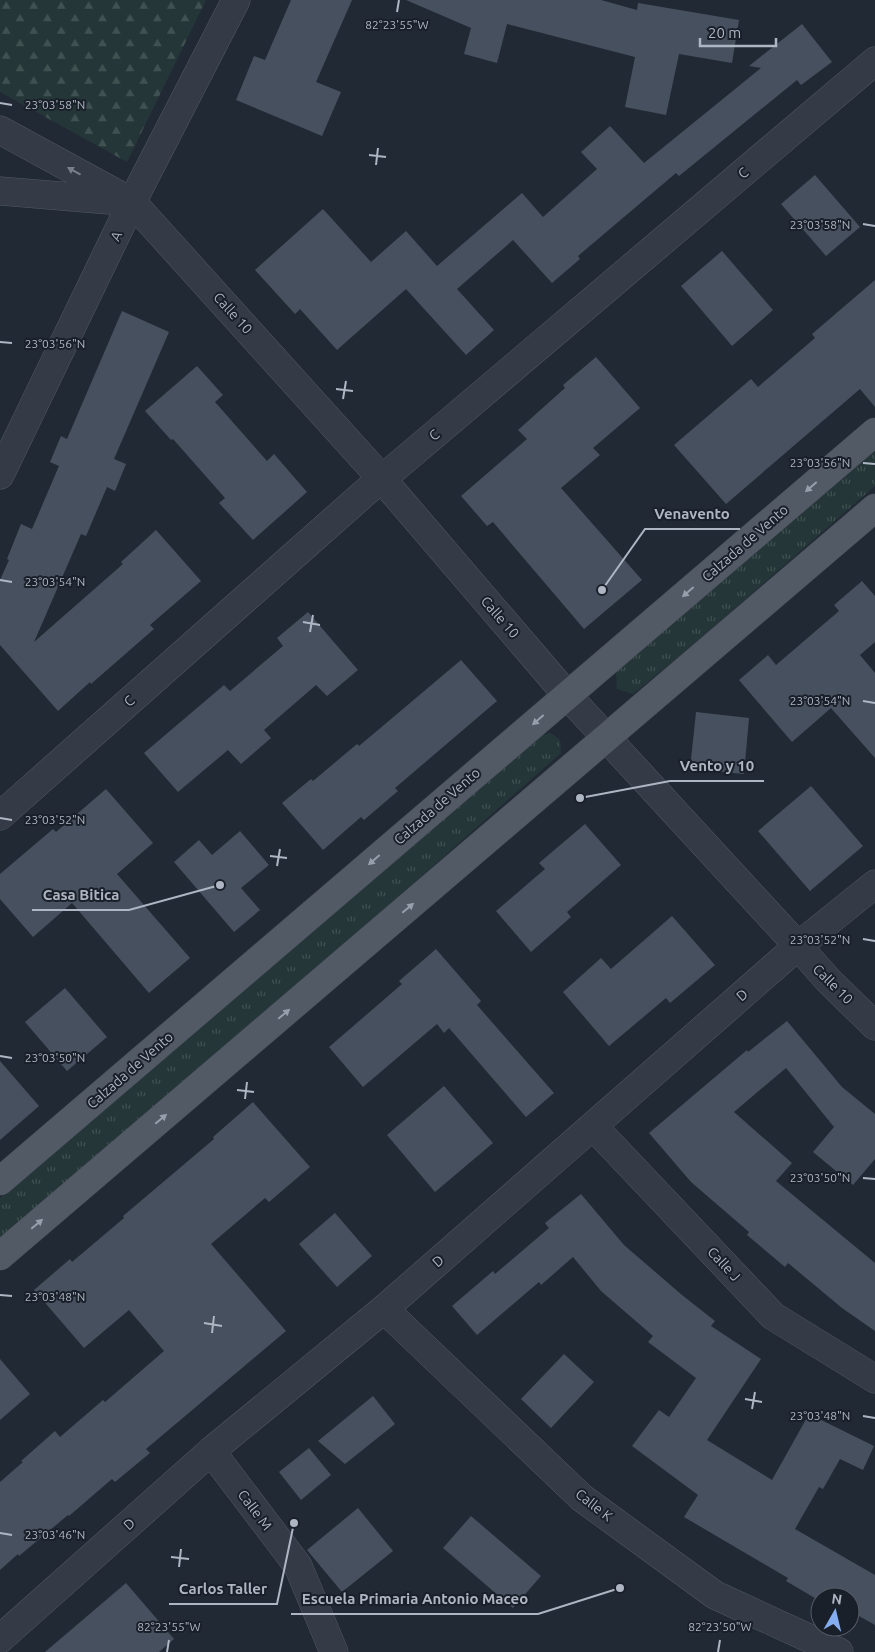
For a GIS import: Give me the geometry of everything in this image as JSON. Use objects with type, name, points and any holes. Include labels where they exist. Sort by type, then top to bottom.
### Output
[{"type":"main road","name":"Calzada de Vento","points":[[0,1181],[875,432]]},
{"type":"main road","points":[[0,1256],[875,508]]},
{"type":"street","name":"A","points":[[0,475],[132,202],[236,0]]},
{"type":"street","name":"C","points":[[0,816],[378,481],[875,61]]},
{"type":"street","name":"Calle 10","points":[[0,130],[132,202],[382,479],[567,695],[828,980],[875,1026]]},
{"type":"street","points":[[0,191],[132,202]]},
{"type":"street","name":"D","points":[[0,1638],[212,1451],[384,1309],[798,946],[875,884]]},
{"type":"street","name":"Calle J","points":[[593,1126],[773,1316],[875,1379]]},
{"type":"street","name":"Calle K","points":[[384,1309],[582,1498],[715,1596],[839,1652]]},
{"type":"street","name":"Calle M","points":[[212,1451],[298,1566],[334,1652]]},
{"type":"green space","points":[[0,0],[206,0],[127,162],[0,92]]},
{"type":"green space","points":[[875,446],[875,486],[681,655],[633,694],[617,689],[616,672]]},
{"type":"green space","points":[[551,733],[560,740],[561,753],[0,1249],[0,1198],[540,736]]},
{"type":"building","points":[[291,0],[352,0],[316,82],[341,92],[322,136],[236,100],[254,56],[265,60]]},
{"type":"building","points":[[406,0],[601,0],[637,10],[638,3],[739,20],[732,63],[679,54],[666,115],[625,107],[635,57],[507,24],[497,63],[464,54],[471,28]]},
{"type":"building","points":[[802,24],[832,62],[801,85],[797,80],[679,176],[676,173],[578,256],[580,259],[552,283],[513,240],[457,289],[494,330],[466,355],[406,289],[337,350],[300,309],[295,314],[255,270],[323,209],[371,262],[406,231],[437,266],[522,193],[543,217],[597,169],[581,152],[610,126],[644,163],[761,68],[749,66]]},
{"type":"building","points":[[815,175],[860,227],[826,256],[781,204]]},
{"type":"building","points":[[722,251],[773,310],[732,346],[681,286]]},
{"type":"building","points":[[875,280],[875,407],[860,389],[726,504],[674,445],[751,379],[758,387],[815,338],[812,334]]},
{"type":"building","points":[[122,311],[169,332],[114,459],[126,464],[115,491],[107,487],[86,536],[81,534],[34,642],[123,564],[121,562],[156,530],[201,581],[150,625],[154,629],[58,711],[0,645],[0,580],[21,524],[32,529],[59,466],[50,462],[61,436],[67,439]]},
{"type":"building","points":[[596,357],[640,408],[593,448],[600,455],[561,488],[642,580],[584,629],[493,522],[487,526],[461,496],[527,439],[518,430],[565,388],[563,385]]},
{"type":"building","points":[[197,366],[223,395],[215,402],[267,461],[274,454],[307,492],[253,540],[219,503],[225,498],[173,439],[171,440],[145,411]]},
{"type":"building","points":[[862,581],[875,596],[875,642],[860,655],[875,673],[875,758],[831,708],[792,742],[739,680],[768,655],[776,665],[839,611],[834,605]]},
{"type":"building","points":[[308,612],[358,670],[327,696],[316,685],[264,730],[271,738],[241,764],[228,750],[178,792],[144,753],[224,685],[230,691],[283,646],[277,638]]},
{"type":"building","points":[[461,660],[497,701],[395,788],[398,791],[364,820],[361,817],[323,850],[282,803],[311,779],[313,781],[357,744],[359,746]]},
{"type":"building","points":[[696,712],[749,718],[744,774],[690,769]]},
{"type":"building","points":[[811,786],[863,846],[810,891],[758,831]]},
{"type":"building","points":[[106,789],[153,843],[117,874],[190,958],[149,993],[72,903],[33,937],[0,899],[0,874],[53,829],[56,832]]},
{"type":"building","points":[[585,824],[621,865],[567,912],[571,917],[531,952],[496,911],[545,869],[539,863]]},
{"type":"building","points":[[240,831],[269,865],[241,888],[260,910],[234,932],[174,862],[199,840],[212,855]]},
{"type":"building","points":[[672,916],[715,965],[670,1003],[666,998],[609,1046],[563,992],[601,958],[611,969]]},
{"type":"building","points":[[436,949],[481,1001],[477,1005],[554,1093],[526,1117],[449,1028],[444,1033],[437,1024],[363,1087],[329,1047],[402,984],[399,981]]},
{"type":"building","points":[[65,988],[107,1037],[67,1071],[25,1022]]},
{"type":"building","points":[[787,1021],[842,1087],[875,1114],[875,1159],[853,1185],[813,1152],[834,1127],[786,1068],[734,1112],[792,1163],[776,1181],[875,1263],[875,1331],[842,1308],[788,1263],[785,1267],[747,1235],[749,1232],[691,1182],[649,1133],[747,1050],[748,1052]]},
{"type":"building","points":[[0,1061],[39,1106],[0,1140]]},
{"type":"building","points":[[444,1086],[493,1143],[435,1192],[387,1135]]},
{"type":"building","points":[[253,1102],[310,1167],[269,1202],[265,1198],[211,1244],[286,1331],[146,1449],[150,1453],[115,1482],[112,1479],[69,1516],[19,1556],[18,1554],[0,1570],[0,1482],[55,1431],[60,1437],[103,1400],[105,1402],[164,1351],[129,1310],[84,1348],[34,1290],[70,1259],[72,1262],[124,1218],[123,1216],[214,1139],[213,1137]]},
{"type":"building","points":[[581,1194],[624,1245],[715,1321],[711,1326],[761,1359],[707,1440],[772,1480],[809,1414],[874,1446],[863,1470],[840,1459],[823,1489],[819,1487],[795,1529],[875,1575],[875,1625],[860,1617],[860,1587],[810,1587],[810,1595],[786,1581],[788,1578],[684,1517],[698,1495],[632,1446],[659,1410],[669,1417],[696,1378],[648,1342],[653,1336],[601,1291],[573,1257],[541,1285],[539,1282],[477,1335],[452,1306],[493,1271],[495,1274],[549,1228],[545,1223]]},
{"type":"building","points":[[335,1213],[372,1256],[337,1287],[299,1244]]},
{"type":"building","points":[[564,1354],[594,1382],[551,1428],[521,1399]]},
{"type":"building","points":[[0,1359],[30,1394],[0,1420]]},
{"type":"building","points":[[373,1396],[395,1424],[345,1464],[318,1441]]},
{"type":"building","points":[[309,1448],[331,1475],[301,1500],[279,1472]]},
{"type":"building","points":[[358,1508],[393,1551],[342,1592],[307,1550]]},
{"type":"building","points":[[471,1516],[541,1576],[513,1608],[443,1548]]},
{"type":"building","points":[[126,1583],[174,1639],[159,1652],[45,1652]]},
{"type":"place","name":"Venavento","points":[[602,590]]},
{"type":"place","name":"Vento y 10","points":[[580,798]]},
{"type":"place","name":"Casa Bitica","points":[[220,885]]},
{"type":"place","name":"Carlos Taller","points":[[294,1523]]},
{"type":"place","name":"Escuela Primaria Antonio Maceo","points":[[620,1588]]}]
